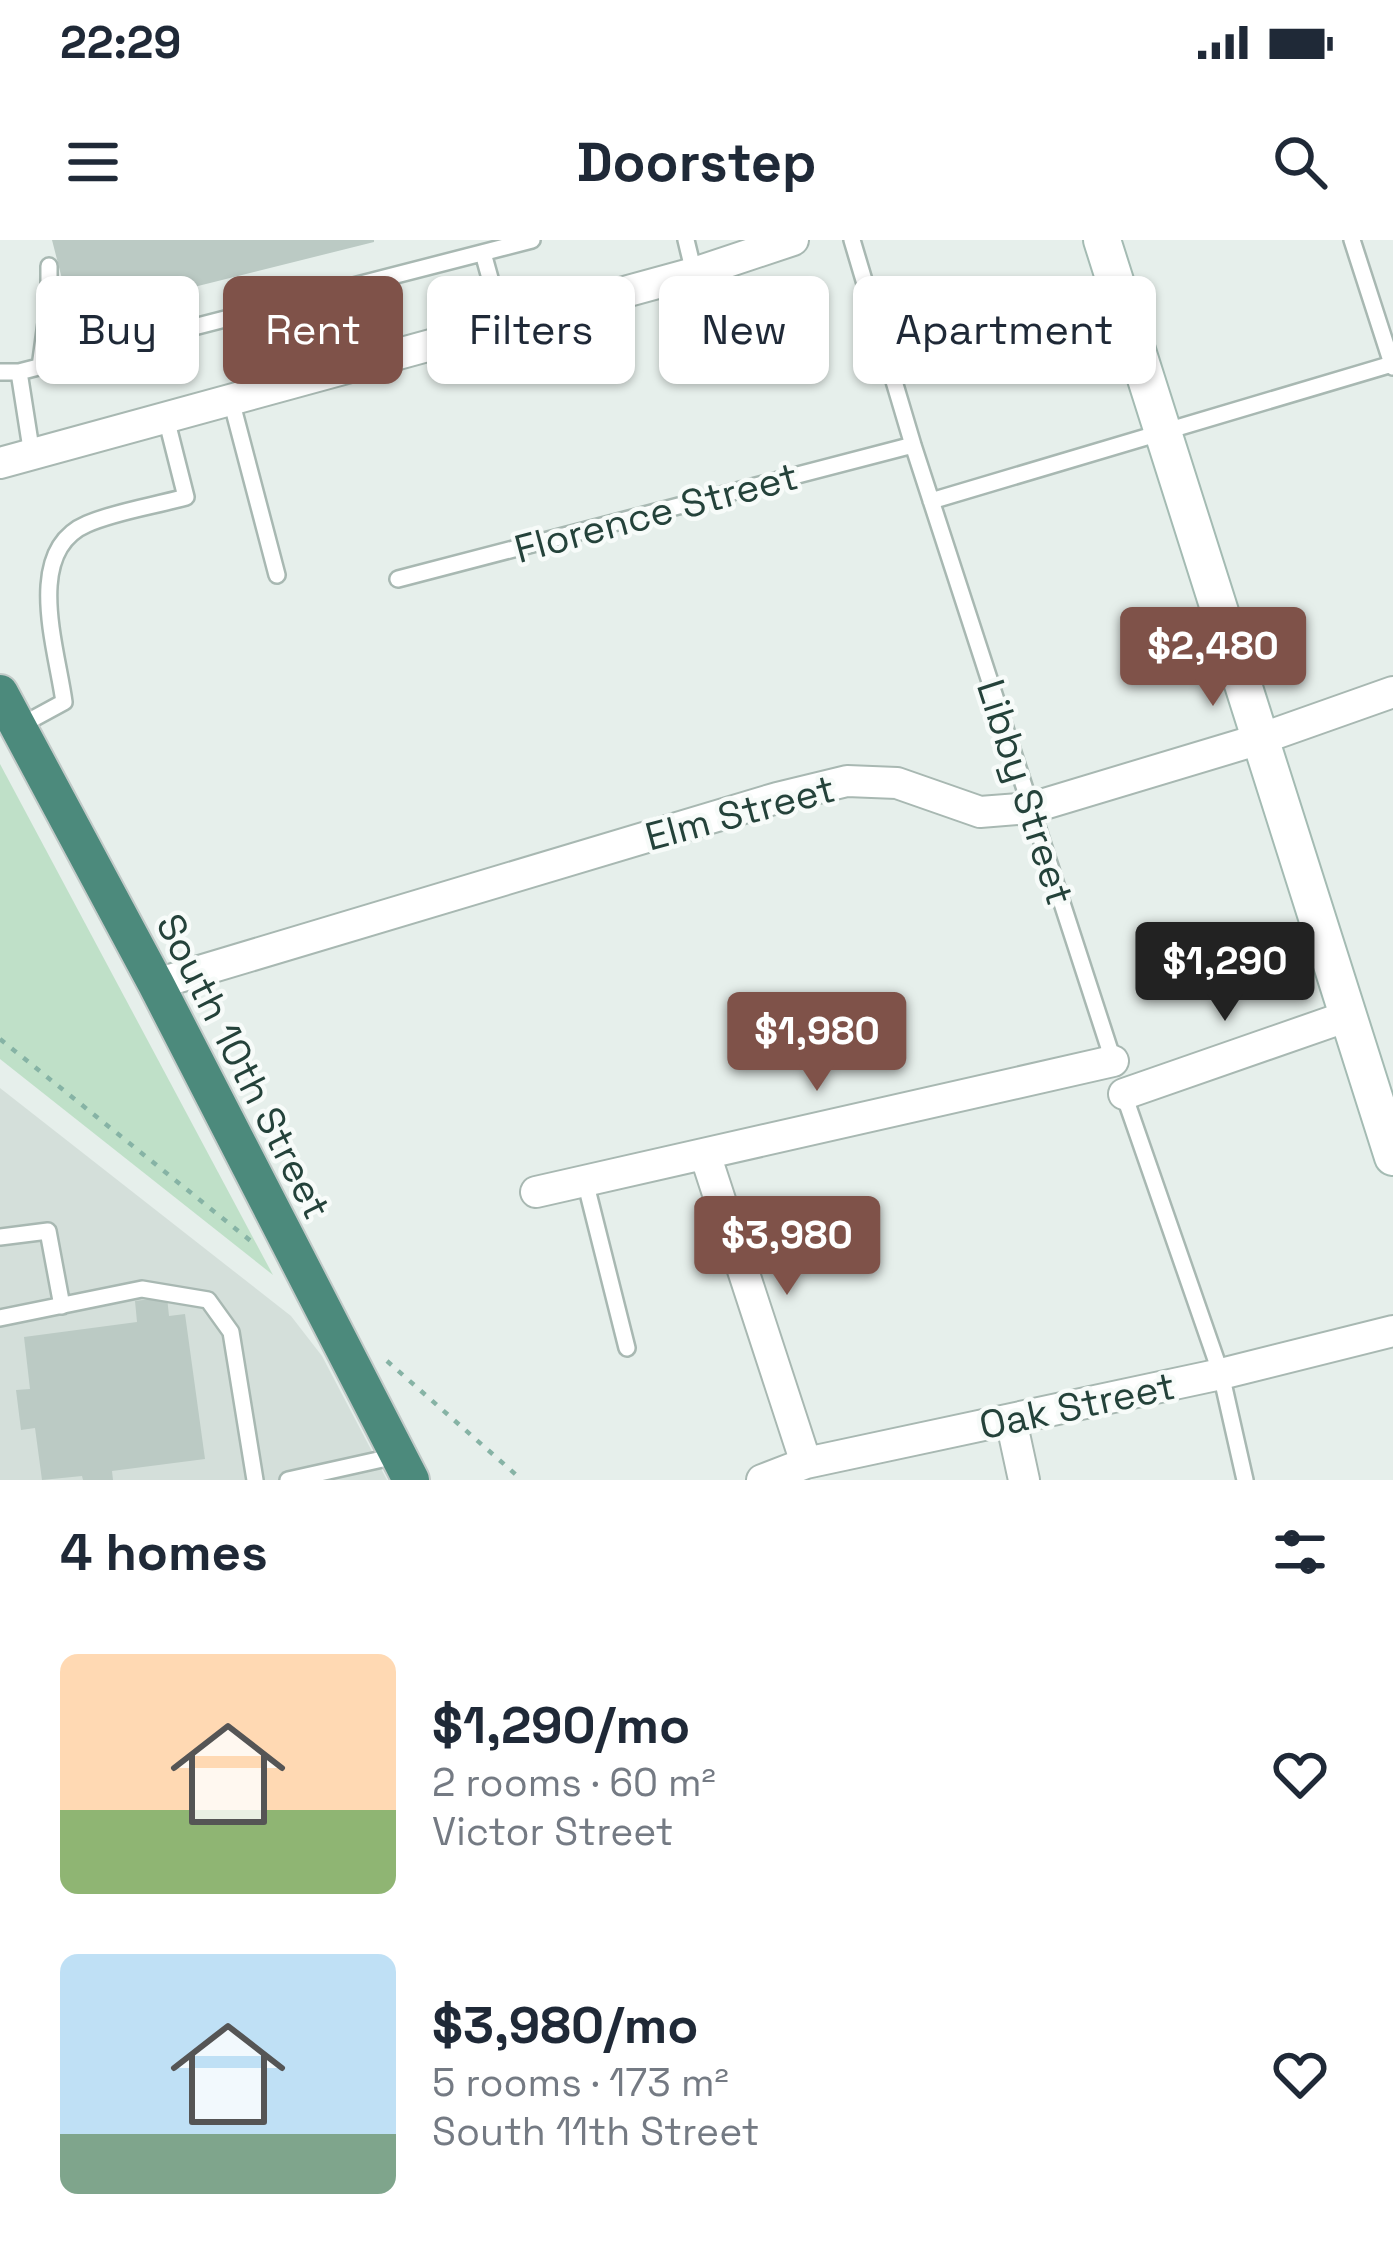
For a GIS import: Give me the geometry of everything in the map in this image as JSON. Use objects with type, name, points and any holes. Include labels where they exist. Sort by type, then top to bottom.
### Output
[{"type":"highway","name":"South 10th Street","points":[[0,693],[405,1468]]},
{"type":"main road","points":[[1102,240],[1393,1157]]},
{"type":"street","points":[[635,289],[793,240]]},
{"type":"street","points":[[0,464],[427,347]]},
{"type":"street","name":"Elm Street","points":[[156,985],[847,781],[897,783],[980,812],[1031,808],[1260,739],[1393,692]]},
{"type":"street","points":[[1124,1094],[1348,1016]]},
{"type":"street","points":[[536,1192],[1113,1061]]},
{"type":"street","points":[[705,1154],[806,1462]]},
{"type":"street","name":"Oak Street","points":[[762,1480],[806,1462],[1012,1420],[1393,1331]]},
{"type":"street","points":[[1012,1420],[1024,1480]]},
{"type":"lane","points":[[199,326],[532,240]]},
{"type":"lane","points":[[686,240],[694,273]]},
{"type":"lane","name":"Libby Street","points":[[852,240],[913,445],[1113,1061],[1221,1373],[1245,1480]]},
{"type":"lane","points":[[931,501],[1392,365],[1352,240]]},
{"type":"lane","points":[[482,253],[489,276]]},
{"type":"lane","points":[[49,266],[49,276]]},
{"type":"lane","points":[[0,372],[36,368]]},
{"type":"lane","points":[[19,372],[32,455]]},
{"type":"lane","points":[[231,400],[278,575]]},
{"type":"lane","points":[[18,727],[64,702],[49,567],[58,542],[86,524],[186,497],[166,418]]},
{"type":"lane","name":"Florence Street","points":[[398,579],[913,445]]},
{"type":"lane","points":[[585,1181],[627,1348]]},
{"type":"lane","points":[[0,1237],[48,1232],[62,1306]]},
{"type":"lane","points":[[0,1318],[142,1289],[208,1300],[232,1332],[255,1480]]},
{"type":"lane","points":[[288,1480],[405,1468]]},
{"type":"shaded area","points":[[0,1088],[291,1316],[322,1356],[387,1480],[0,1480]]},
{"type":"green space","points":[[0,764],[273,1275],[0,1059]]},
{"type":"building","points":[[52,240],[374,240],[199,286],[199,276],[61,276]]},
{"type":"building","points":[[167,1297],[169,1316],[185,1314],[205,1459],[112,1471],[113,1480],[83,1480],[82,1476],[42,1480],[35,1428],[21,1430],[16,1390],[30,1389],[24,1337],[137,1322],[135,1301]]}]
